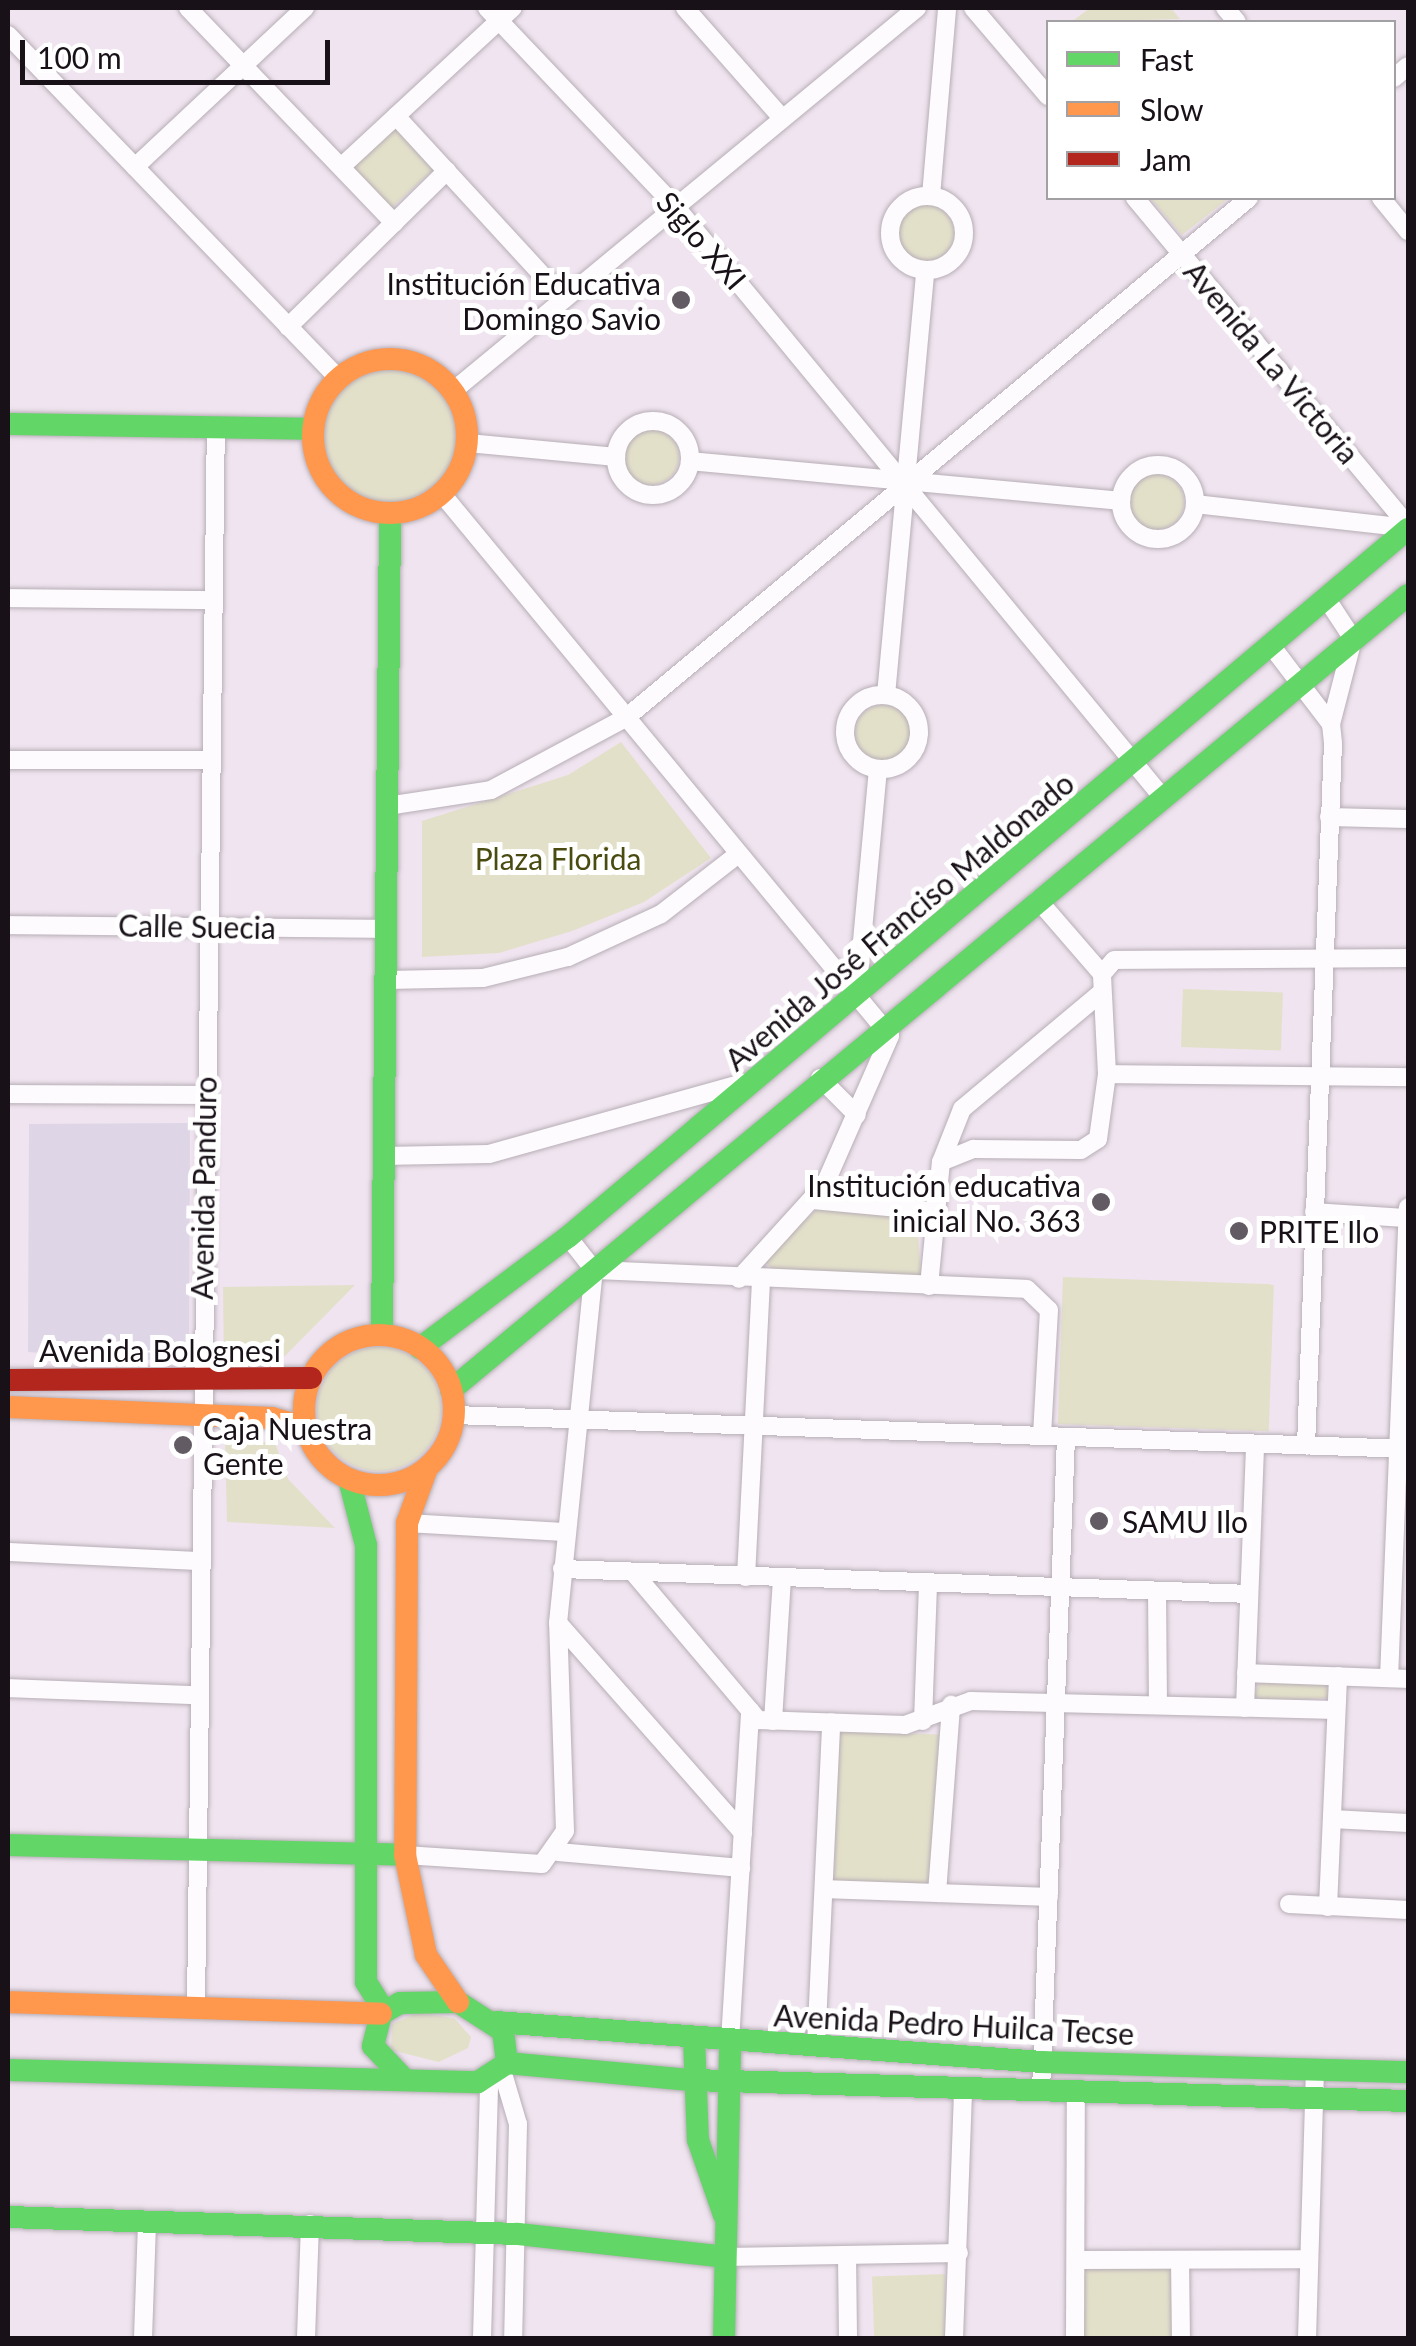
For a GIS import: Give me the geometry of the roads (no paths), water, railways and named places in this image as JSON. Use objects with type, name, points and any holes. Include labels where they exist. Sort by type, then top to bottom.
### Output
[{"type":"street","points":[[188,8],[394,222]]},
{"type":"street","points":[[135,167],[304,8]]},
{"type":"street","points":[[685,8],[782,118]]},
{"type":"street","points":[[453,391],[916,8]]},
{"type":"street","points":[[930,196],[947,8]]},
{"type":"street","points":[[973,8],[1046,94]]},
{"type":"street","points":[[341,167],[500,12]]},
{"type":"street","name":"Siglo XXI","points":[[500,12],[675,206],[906,481],[1163,798]]},
{"type":"street","points":[[8,35],[338,378]]},
{"type":"street","points":[[396,116],[564,299]]},
{"type":"street","points":[[288,327],[447,171]]},
{"type":"street","points":[[930,196],[956,210],[964,237],[952,262],[925,271],[898,256],[891,225],[901,206],[930,196]]},
{"type":"street","name":"Avenida La Victoria","points":[[1137,200],[1408,528]]},
{"type":"street","points":[[387,806],[491,790],[627,717],[1246,200]]},
{"type":"street","points":[[1383,200],[1408,231]]},
{"type":"street","points":[[886,695],[925,271]]},
{"type":"street","points":[[388,359],[432,372],[453,391],[468,443],[442,494],[390,514],[366,510],[328,484],[312,428],[338,378],[388,359]]},
{"type":"street","points":[[655,420],[682,434],[690,461],[676,488],[646,494],[621,477],[616,456],[628,430],[655,420]]},
{"type":"street","points":[[8,424],[312,428]]},
{"type":"street","name":"Avenida Panduro","points":[[196,2008],[194,1694],[202,1414],[203,1095],[216,427]]},
{"type":"street","points":[[468,443],[616,456]]},
{"type":"street","points":[[690,461],[1120,502]]},
{"type":"street","points":[[1159,465],[1186,477],[1195,504],[1181,532],[1162,540],[1133,530],[1120,502],[1132,475],[1159,465]]},
{"type":"street","points":[[442,494],[737,856],[883,1025],[893,1044],[813,1200],[739,1279]]},
{"type":"street","points":[[1195,504],[1408,528]]},
{"type":"street","points":[[382,1335],[390,514]]},
{"type":"street","name":"Avenida José Franciso Maldonado","points":[[420,1348],[568,1236],[1274,648],[1408,528]]},
{"type":"street","points":[[451,1390],[883,1025],[1408,595]]},
{"type":"street","points":[[8,598],[213,600]]},
{"type":"street","points":[[1306,1446],[1331,724],[1353,639],[1328,601]]},
{"type":"street","points":[[1274,648],[1331,724]]},
{"type":"street","points":[[886,695],[911,708],[920,736],[906,762],[878,769],[852,753],[845,733],[857,704],[886,695]]},
{"type":"street","points":[[8,760],[211,760]]},
{"type":"street","points":[[857,995],[878,769]]},
{"type":"street","points":[[1328,818],[1408,820]]},
{"type":"street","points":[[387,980],[483,978],[568,956],[661,914],[737,856]]},
{"type":"street","points":[[941,1162],[972,1150],[1092,1146],[1107,1074],[1102,983],[1038,900]]},
{"type":"street","name":"Calle Suecia","points":[[8,925],[387,930]]},
{"type":"street","points":[[929,1286],[930,1210],[941,1162],[962,1109],[1102,983],[1125,955],[1408,958]]},
{"type":"street","points":[[1107,1074],[1408,1077]]},
{"type":"street","points":[[382,1156],[536,1145],[759,1077]]},
{"type":"street","points":[[820,1078],[857,1115]]},
{"type":"street","points":[[8,1094],[203,1095]]},
{"type":"street","points":[[813,1200],[930,1210]]},
{"type":"street","points":[[1246,1673],[1399,1678],[1408,1208]]},
{"type":"street","points":[[1314,1212],[1408,1218]]},
{"type":"street","points":[[558,1852],[566,1831],[558,1623],[572,1419],[594,1270],[568,1236]]},
{"type":"street","points":[[594,1270],[1027,1289],[1044,1301],[1042,1436]]},
{"type":"street","points":[[746,1577],[760,1280]]},
{"type":"street","points":[[427,1468],[390,1484],[349,1479],[322,1458],[307,1428],[312,1378],[333,1351],[382,1335],[420,1348],[451,1390],[454,1415],[427,1468],[407,1523],[405,1856],[426,1955],[458,2002]]},
{"type":"street","name":"Avenida Bolognesi","points":[[8,1380],[201,1384],[312,1378]]},
{"type":"street","name":"Avenida Bolognesi","points":[[8,1407],[202,1414],[307,1428]]},
{"type":"street","points":[[454,1415],[1404,1449]]},
{"type":"street","points":[[1040,2091],[1066,1437]]},
{"type":"street","points":[[1245,1708],[1255,1444]]},
{"type":"street","points":[[349,1479],[366,1546],[366,1982],[382,2012],[372,2046],[404,2079]]},
{"type":"street","points":[[407,1523],[564,1532]]},
{"type":"street","points":[[8,1552],[199,1561]]},
{"type":"street","points":[[562,1569],[1249,1594]]},
{"type":"street","points":[[633,1572],[750,1711],[773,1721],[923,1721],[952,1705],[1158,1703],[1336,1710]]},
{"type":"street","points":[[773,1721],[782,1578]]},
{"type":"street","points":[[923,1721],[928,1584]]},
{"type":"street","points":[[1158,1591],[1158,1703]]},
{"type":"street","points":[[558,1623],[743,1833]]},
{"type":"street","points":[[1328,1906],[1338,1676]]},
{"type":"street","points":[[8,1688],[194,1694]]},
{"type":"street","points":[[937,1893],[952,1705]]},
{"type":"street","points":[[724,2338],[730,2040],[750,1711]]},
{"type":"street","points":[[816,2046],[832,1722]]},
{"type":"street","points":[[1332,1819],[1408,1823]]},
{"type":"street","points":[[8,1845],[196,1854],[405,1856],[524,1867],[558,1852],[741,1868]]},
{"type":"street","points":[[824,1889],[1048,1897]]},
{"type":"street","points":[[1289,1904],[1408,1910]]},
{"type":"street","points":[[8,2002],[382,2012],[416,1998],[458,2002],[496,2022],[499,2071],[482,2338]]},
{"type":"street","name":"Avenida Pedro Huilca Tecse","points":[[496,2022],[1042,2062],[1408,2072]]},
{"type":"street","points":[[694,2038],[692,2080],[698,2140],[726,2218]]},
{"type":"street","points":[[8,2070],[404,2079]]},
{"type":"street","points":[[1307,2338],[1316,2070]]},
{"type":"street","points":[[499,2071],[518,2124],[514,2338]]},
{"type":"street","name":"Avenida Pedro Huilca Tecse","points":[[404,2079],[499,2071],[963,2090],[1408,2101]]},
{"type":"street","points":[[954,2338],[963,2090]]},
{"type":"street","points":[[1076,2092],[1076,2338]]},
{"type":"street","points":[[8,2217],[310,2224],[518,2234],[725,2257],[959,2253]]},
{"type":"street","points":[[143,2338],[147,2220]]},
{"type":"street","points":[[306,2338],[310,2224]]},
{"type":"street","points":[[848,2255],[848,2338]]},
{"type":"street","points":[[1076,2260],[1308,2259]]},
{"type":"street","points":[[1180,2260],[1181,2338]]},
{"type":"place","name":"Institución Educativa Domingo Savio","points":[[681,300]]},
{"type":"place","name":"Institución educativa inicial No. 363","points":[[1101,1202]]},
{"type":"place","name":"PRITE Ilo","points":[[1239,1231]]},
{"type":"place","name":"Caja Nuestra Gente","points":[[183,1445]]},
{"type":"place","name":"SAMU Ilo","points":[[1099,1521]]},
{"type":"park label","name":"Plaza Florida","points":[[558,858]]}]
